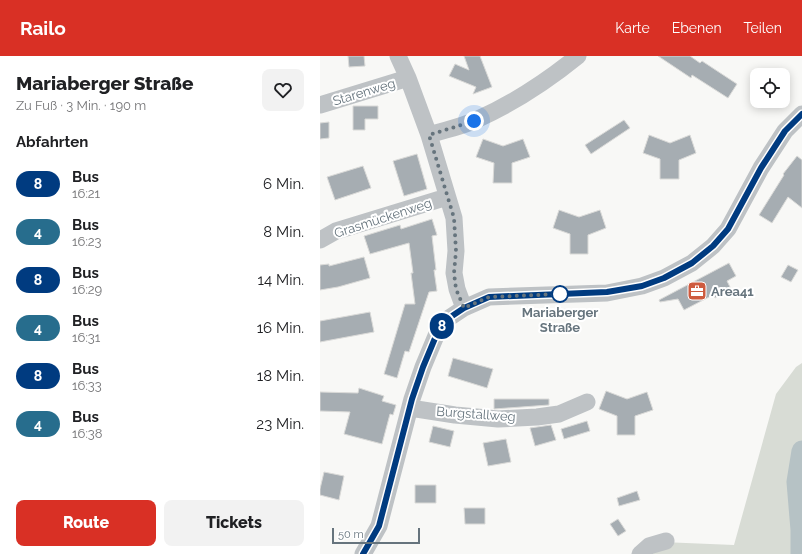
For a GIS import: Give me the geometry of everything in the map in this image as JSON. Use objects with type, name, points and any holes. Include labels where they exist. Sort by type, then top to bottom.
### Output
[{"type":"street","points":[[398,56],[408,78],[429,135],[454,218],[456,251],[454,273],[456,289],[464,308]]},
{"type":"street","points":[[429,135],[474,121],[517,100],[561,70],[578,56]]},
{"type":"street","name":"Starenweg","points":[[320,105],[408,78]]},
{"type":"street","points":[[363,554],[379,526],[410,408],[423,367],[438,331],[449,318],[464,308],[489,297],[607,292],[642,286],[664,278],[692,263],[713,246],[728,229],[761,168],[785,131],[802,114]]},
{"type":"street","name":"Grasmückenweg","points":[[320,240],[336,231],[447,197]]},
{"type":"street","name":"Burgstallweg","points":[[410,408],[455,415],[498,418],[537,417],[559,414],[587,402]]},
{"type":"street","points":[[640,554],[649,546],[666,541]]},
{"type":"shaded area","points":[[802,363],[802,554],[651,554],[662,542],[734,545],[776,394],[796,367]]},
{"type":"building","points":[[348,56],[364,56],[365,66],[349,67]]},
{"type":"building","points":[[464,56],[480,56],[492,87],[473,94],[476,87],[449,76],[455,64],[469,70]]},
{"type":"building","points":[[658,56],[690,56],[700,63],[702,61],[737,84],[728,98],[692,75],[691,78]]},
{"type":"building","points":[[353,106],[378,106],[378,119],[365,119],[365,130],[353,130]]},
{"type":"building","points":[[624,120],[630,128],[591,154],[585,145]]},
{"type":"building","points":[[329,122],[329,138],[320,139],[320,123]]},
{"type":"building","points":[[649,135],[670,143],[690,135],[696,153],[679,160],[679,179],[660,179],[660,159],[643,153]]},
{"type":"building","points":[[483,139],[503,146],[523,139],[530,157],[512,163],[512,183],[493,183],[494,163],[476,157]]},
{"type":"building","points":[[417,154],[427,189],[404,196],[393,161]]},
{"type":"building","points":[[797,156],[802,160],[802,208],[788,197],[772,223],[759,215],[784,175],[783,174]]},
{"type":"building","points":[[363,166],[371,188],[335,200],[327,177]]},
{"type":"building","points":[[559,210],[579,217],[600,210],[606,228],[588,235],[588,254],[570,254],[570,234],[553,228]]},
{"type":"building","points":[[432,219],[437,235],[432,236],[437,291],[429,292],[409,352],[405,351],[397,378],[384,374],[405,304],[415,304],[409,243],[370,254],[364,236],[400,225],[401,229]]},
{"type":"building","points":[[364,257],[370,278],[338,287],[320,290],[320,265],[329,264],[329,266]]},
{"type":"building","points":[[729,263],[736,276],[727,281],[731,289],[715,298],[713,295],[684,310],[678,299],[660,302],[659,300]]},
{"type":"building","points":[[788,265],[798,270],[791,282],[781,277]]},
{"type":"building","points":[[370,312],[374,332],[320,342],[320,321]]},
{"type":"building","points":[[453,358],[493,369],[487,388],[448,376]]},
{"type":"building","points":[[359,388],[384,396],[382,401],[396,405],[393,415],[390,414],[382,444],[344,434],[350,412],[320,411],[320,392],[358,393]]},
{"type":"building","points":[[606,391],[627,399],[647,392],[653,410],[635,416],[635,435],[617,435],[617,416],[599,409]]},
{"type":"building","points":[[494,399],[549,399],[549,405],[494,409]]},
{"type":"building","points":[[587,421],[590,431],[564,439],[561,429]]},
{"type":"building","points":[[551,425],[556,440],[535,446],[530,428]]},
{"type":"building","points":[[433,426],[454,431],[450,447],[429,442]]},
{"type":"building","points":[[506,439],[511,462],[488,466],[483,443]]},
{"type":"building","points":[[324,472],[344,476],[339,500],[320,495]]},
{"type":"building","points":[[415,485],[436,485],[436,503],[415,503]]},
{"type":"building","points":[[637,491],[640,500],[619,506],[617,498]]},
{"type":"building","points":[[464,508],[485,508],[485,524],[465,524]]},
{"type":"building","points":[[618,519],[626,531],[618,536],[610,524]]},
{"type":"waterway","points":[[801,554],[801,530],[797,482],[802,451]]},
{"type":"bus line","name":"8","points":[[363,554],[379,526],[412,399],[423,367],[438,331],[449,318],[464,308],[489,297],[607,292],[642,286],[664,278],[692,263],[713,246],[728,229],[761,168],[785,131],[802,114]]},
{"type":"place","name":"Area41","points":[[697,291]]},
{"type":"place","name":"Mariaberger Straße","points":[[560,294]]},
{"type":"route","points":[[474,121],[429,135],[454,218],[456,251],[454,273],[456,289],[464,308],[489,297],[560,294]]}]
